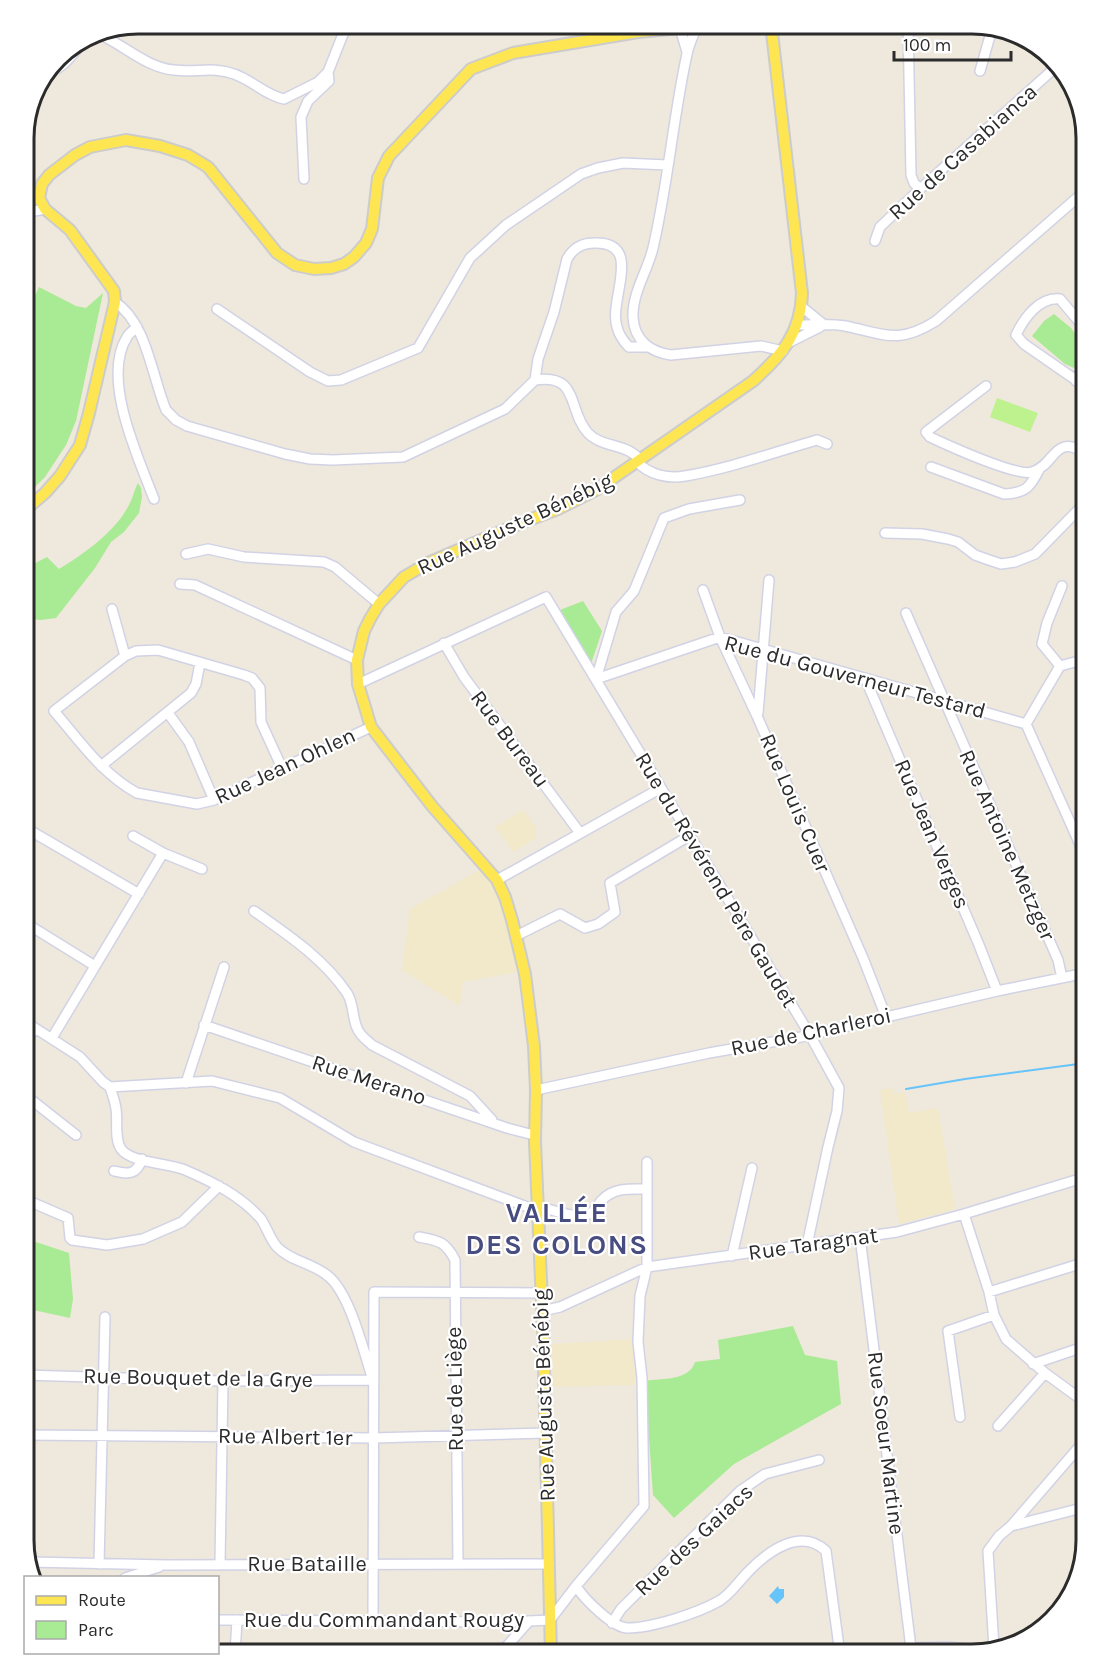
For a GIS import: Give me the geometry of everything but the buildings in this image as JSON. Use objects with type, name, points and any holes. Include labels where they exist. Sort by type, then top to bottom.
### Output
[{"type":"main road","points":[[35,502],[60,476],[80,445],[115,302],[114,291],[70,230],[45,208],[39,198],[44,181],[60,166],[82,151],[113,141],[144,142],[171,148],[208,166],[277,253],[295,265],[314,269],[331,268],[344,264],[354,257],[366,243],[372,230],[378,178],[389,156],[471,69],[513,53],[623,35]]},
{"type":"main road","name":"Rue Auguste Bénébig","points":[[551,1643],[542,1293],[535,1134],[536,1090],[525,974],[505,897],[497,880],[432,806],[371,727],[358,684],[357,660],[364,631],[379,604],[404,578],[428,563],[597,490],[753,381],[771,365],[785,347],[798,325],[802,293],[772,35]]},
{"type":"street","points":[[109,39],[156,65],[174,70],[204,69],[232,73],[266,93],[284,99],[318,82],[328,72],[343,34]]},
{"type":"street","points":[[687,35],[687,52],[653,249],[637,293],[633,317],[636,334],[647,347],[658,353],[670,355],[755,346],[785,347],[811,330],[825,325]]},
{"type":"street","points":[[687,52],[693,39],[691,35]]},
{"type":"street","points":[[908,35],[911,175],[914,183],[920,189]]},
{"type":"street","points":[[980,71],[990,37]]},
{"type":"street","points":[[304,179],[301,117],[308,100],[329,81],[328,72]]},
{"type":"street","name":"Rue de Casabianca","points":[[875,241],[880,227],[1051,72]]},
{"type":"street","points":[[218,309],[310,372],[328,381],[341,380],[417,348],[470,258],[506,225],[580,174],[623,163],[667,165]]},
{"type":"street","points":[[35,196],[39,198]]},
{"type":"street","points":[[798,325],[844,326],[878,335],[895,336],[923,329],[936,321],[1076,199]]},
{"type":"street","points":[[35,210],[45,208]]},
{"type":"street","points":[[115,302],[128,313],[137,327],[166,410],[176,420],[219,436],[310,459],[403,457],[505,409],[535,380],[538,359],[554,312],[567,259],[571,252],[582,245],[607,243],[617,250],[622,265],[617,291],[616,327],[623,342],[629,347],[647,347]]},
{"type":"street","points":[[1076,318],[1060,299],[1055,299],[1039,305],[1027,316],[1016,335],[1024,344],[1076,381]]},
{"type":"street","points":[[802,307],[813,319],[825,325]]},
{"type":"street","points":[[137,327],[127,336],[119,358],[118,392],[136,452],[154,499]]},
{"type":"street","points":[[755,346],[768,350],[771,365]]},
{"type":"street","points":[[535,380],[552,379],[563,384],[572,397],[583,427],[589,434],[596,440],[630,451],[646,470],[656,474],[685,477],[817,440],[827,444]]},
{"type":"street","points":[[986,386],[926,432],[930,437],[1015,471],[1030,473],[1040,468]]},
{"type":"street","points":[[931,467],[1004,494],[1017,494],[1029,488],[1040,468],[1060,447],[1076,448]]},
{"type":"street","points":[[596,679],[616,612],[634,591],[664,518],[689,509],[740,500]]},
{"type":"street","points":[[885,532],[922,534],[948,539],[958,542],[975,555],[1001,564],[1015,562],[1035,554],[1076,512]]},
{"type":"street","points":[[186,554],[208,549],[244,556],[324,562],[335,567],[379,604]]},
{"type":"street","points":[[757,716],[769,580]]},
{"type":"street","points":[[180,584],[195,585],[357,660]]},
{"type":"street","points":[[1060,666],[1042,644],[1047,623],[1062,586]]},
{"type":"street","name":"Rue Louis Cuer","points":[[703,591],[720,637],[863,958],[886,1017]]},
{"type":"street","name":"Rue du Révérend Père Gaudet","points":[[444,643],[546,597],[596,679],[810,1035],[839,1088],[837,1111],[807,1245]]},
{"type":"street","points":[[112,609],[125,656],[136,651],[158,650],[244,675],[257,683],[261,696],[261,722],[282,768]]},
{"type":"street","name":"Rue Antoine Metzger","points":[[906,613],[1058,960],[1062,978]]},
{"type":"street","name":"Rue du Gouverneur Testard","points":[[596,679],[720,637],[1026,724]]},
{"type":"street","points":[[358,684],[444,643]]},
{"type":"street","name":"Rue Bureau","points":[[444,643],[464,677],[580,833]]},
{"type":"street","name":"Rue Jean Ohlen","points":[[125,656],[54,711],[100,766],[137,793],[197,804],[214,800],[371,727]]},
{"type":"street","points":[[1076,661],[1060,666],[1026,724],[1076,836]]},
{"type":"street","points":[[100,766],[192,693],[200,663]]},
{"type":"street","name":"Rue Jean Verges","points":[[865,678],[997,991]]},
{"type":"street","points":[[168,713],[189,742],[214,800]]},
{"type":"street","points":[[497,880],[661,788]]},
{"type":"street","points":[[35,833],[139,894]]},
{"type":"street","points":[[133,836],[163,853],[202,869]]},
{"type":"street","points":[[516,936],[560,914],[585,928],[598,924],[615,912],[610,883],[690,836]]},
{"type":"street","points":[[52,1038],[163,853]]},
{"type":"street","points":[[254,911],[298,942],[331,971],[349,996],[357,1028],[372,1045],[470,1096],[494,1122]]},
{"type":"street","points":[[34,928],[95,966]]},
{"type":"street","points":[[186,1083],[224,967]]},
{"type":"street","name":"Rue de Charleroi","points":[[536,1090],[709,1053],[810,1035],[997,991],[1076,975]]},
{"type":"street","name":"Rue Merano","points":[[204,1025],[535,1134]]},
{"type":"street","points":[[35,1028],[80,1056],[110,1087],[116,1107],[120,1149],[129,1156],[182,1168],[219,1186],[248,1206],[262,1221],[276,1246],[285,1253],[318,1268],[331,1278],[351,1316],[373,1380]]},
{"type":"street","points":[[110,1087],[212,1081],[280,1098],[354,1142],[538,1209],[586,1215],[595,1211],[602,1200],[614,1191],[647,1189]]},
{"type":"street","points":[[34,1102],[76,1135]]},
{"type":"street","points":[[114,1171],[127,1173],[135,1171],[139,1168],[142,1159]]},
{"type":"street","points":[[550,1620],[644,1506],[642,1378],[638,1342],[640,1296],[647,1267],[647,1162]]},
{"type":"street","points":[[732,1256],[753,1168]]},
{"type":"street","name":"Rue Taragnat","points":[[542,1311],[560,1307],[647,1267],[897,1232],[1076,1180]]},
{"type":"street","points":[[34,1203],[68,1218],[72,1240],[107,1245],[143,1239],[182,1222],[219,1186]]},
{"type":"street","points":[[964,1214],[994,1315],[1006,1339],[1033,1364],[1076,1396]]},
{"type":"street","name":"Rue de Liège","points":[[419,1237],[441,1241],[454,1260],[458,1564]]},
{"type":"street","name":"Rue Soeur Martine","points":[[860,1237],[910,1644]]},
{"type":"street","points":[[989,1292],[1076,1265]]},
{"type":"street","points":[[373,1621],[374,1292],[542,1293]]},
{"type":"street","points":[[960,1417],[948,1331],[994,1315]]},
{"type":"street","points":[[99,1564],[105,1317]]},
{"type":"street","points":[[1033,1364],[1076,1349]]},
{"type":"street","points":[[998,1426],[1045,1373]]},
{"type":"street","name":"Rue Bouquet de la Grye","points":[[34,1375],[223,1381],[373,1380]]},
{"type":"street","points":[[220,1564],[223,1381]]},
{"type":"street","name":"Rue Albert 1er","points":[[34,1435],[374,1438],[546,1433]]},
{"type":"street","points":[[994,1641],[988,1551],[1076,1451]]},
{"type":"street","name":"Rue des Gaiacs","points":[[612,1623],[621,1609],[740,1491],[765,1474],[819,1460]]},
{"type":"street","points":[[1011,1526],[1076,1510]]},
{"type":"street","points":[[576,1586],[612,1623],[627,1628],[674,1620],[721,1600],[751,1568],[784,1544],[804,1540],[818,1543],[826,1551],[839,1644]]},
{"type":"street","name":"Rue Bataille","points":[[37,1562],[167,1565],[549,1564]]},
{"type":"street","points":[[131,1576],[167,1565]]},
{"type":"street","name":"Rue du Commandant Rougy","points":[[219,1620],[550,1620]]},
{"type":"street","points":[[236,1643],[237,1620]]},
{"type":"street","points":[[509,1643],[529,1621]]},
{"type":"shaded area","points":[[523,810],[535,826],[536,838],[513,852],[495,827]]},
{"type":"shaded area","points":[[485,867],[497,880],[524,971],[463,982],[460,1006],[402,970],[410,909]]},
{"type":"shaded area","points":[[892,1088],[894,1094],[905,1092],[909,1113],[938,1108],[955,1209],[899,1224],[880,1090]]},
{"type":"shaded area","points":[[634,1339],[635,1385],[553,1387],[552,1344]]},
{"type":"green space","points":[[39,287],[76,306],[86,308],[103,293],[76,421],[66,445],[45,477],[35,487],[35,296]]},
{"type":"green space","points":[[1054,314],[1076,335],[1076,366],[1074,368],[1065,364],[1032,336],[1044,321]]},
{"type":"green space","points":[[997,398],[1038,413],[1030,432],[990,417]]},
{"type":"green space","points":[[138,483],[142,497],[139,513],[124,532],[111,542],[95,568],[56,618],[35,619],[35,563],[47,557],[59,569],[107,533],[123,515]]},
{"type":"green space","points":[[583,601],[602,631],[591,664],[560,610]]},
{"type":"green space","points":[[34,1241],[69,1253],[73,1299],[70,1318],[34,1310]]},
{"type":"green space","points":[[793,1326],[805,1355],[837,1361],[841,1404],[734,1464],[674,1518],[653,1495],[645,1381],[681,1376],[692,1368],[695,1362],[720,1359],[718,1340]]},
{"type":"water","points":[[778,1586],[779,1589],[784,1589],[784,1597],[777,1604],[769,1596]]},
{"type":"waterway","points":[[906,1089],[1076,1064]]},
{"type":"district","name":"VALLÉE DES COLONS","points":[[557,1228]]}]
